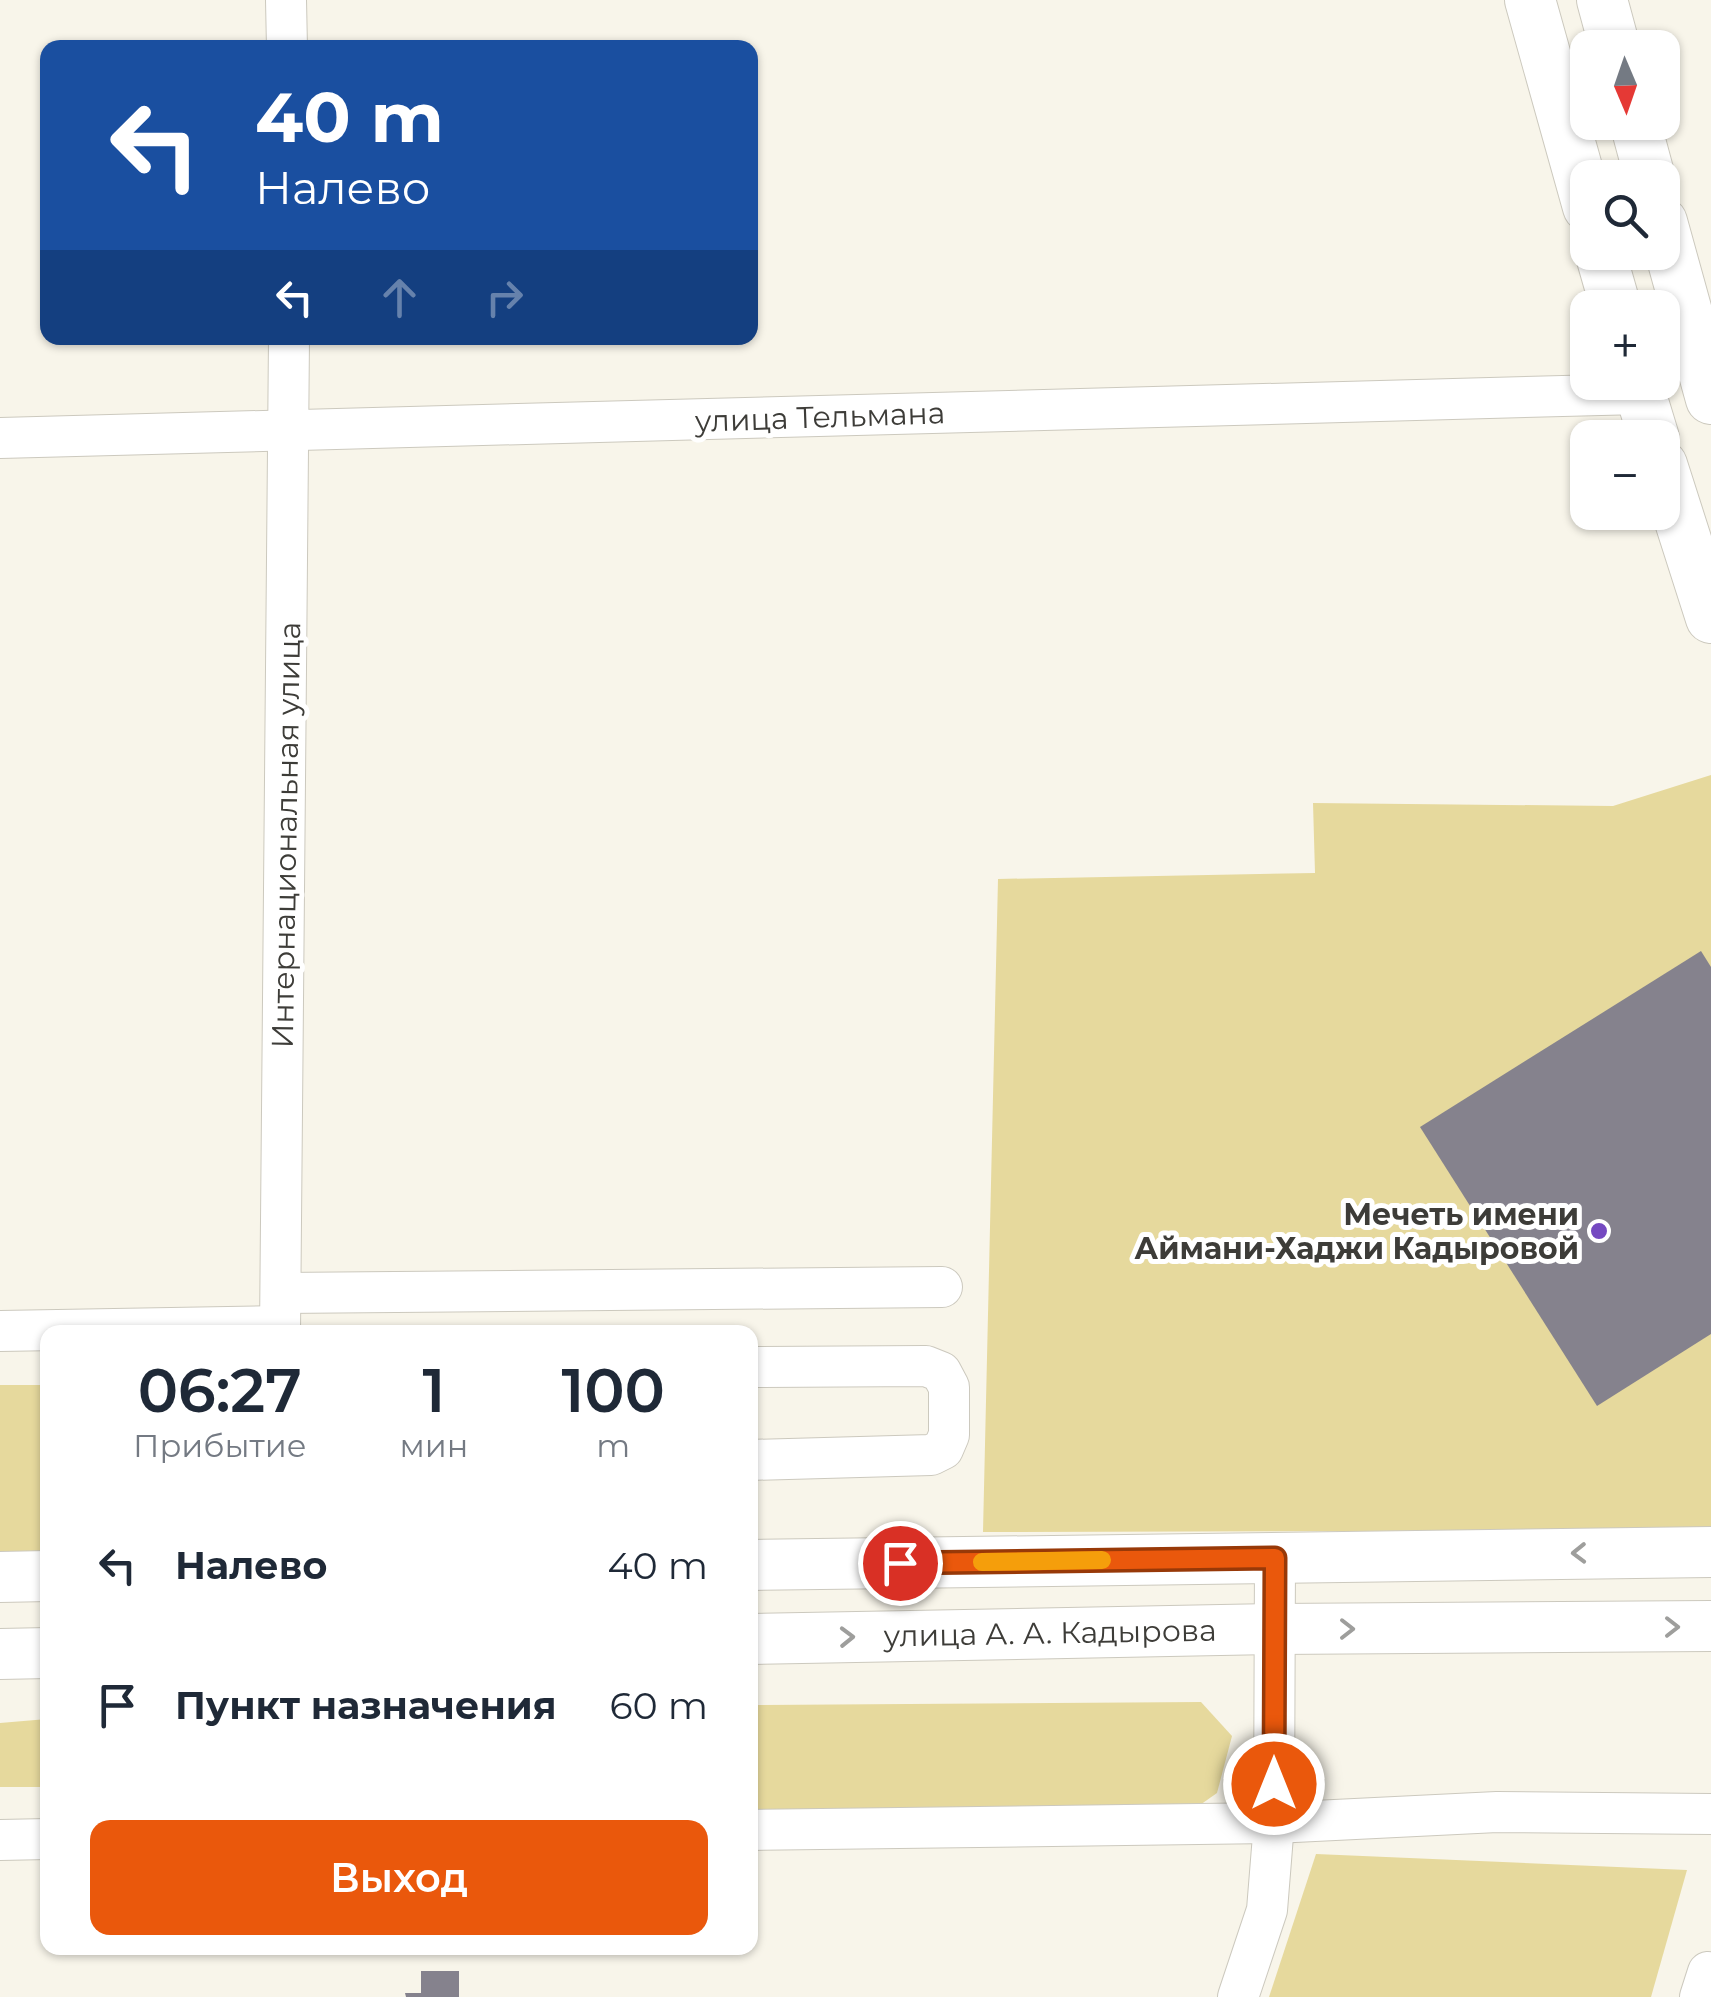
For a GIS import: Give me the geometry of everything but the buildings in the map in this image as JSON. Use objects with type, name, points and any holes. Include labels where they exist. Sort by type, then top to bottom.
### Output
[{"type":"main road","points":[[1530,0],[1575,160]]},
{"type":"main road","points":[[1602,0],[1610,30]]},
{"type":"main road","points":[[1675,270],[1711,399]]},
{"type":"main road","points":[[1680,521],[1711,618]]},
{"type":"main road","points":[[758,1565],[1711,1552]]},
{"type":"main road","points":[[0,1577],[40,1576]]},
{"type":"main road","name":"улица А. А. Кадырова","points":[[758,1639],[1711,1626]]},
{"type":"main road","points":[[0,1654],[40,1653]]},
{"type":"street","points":[[286,0],[286,40]]},
{"type":"street","name":"Интернациональная улица","points":[[280,1317],[289,345]]},
{"type":"street","name":"улица Тельмана","points":[[0,438],[1643,405]]},
{"type":"street","points":[[120,1325],[942,1288]]},
{"type":"street","points":[[0,1331],[40,1329]]},
{"type":"street","points":[[758,1367],[926,1366],[941,1372],[949,1387],[950,1435],[943,1448],[930,1454],[758,1460]]},
{"type":"street","points":[[1238,1997],[1267,1910],[1274,1823],[1275,1558]]},
{"type":"street","points":[[758,1830],[1274,1823],[1497,1812],[1711,1814]]},
{"type":"street","points":[[0,1840],[40,1840]]},
{"type":"shaded area","points":[[1711,775],[1711,1530],[983,1532],[998,879],[1315,873],[1313,803],[1613,806]]},
{"type":"shaded area","points":[[0,1385],[40,1385],[40,1556],[0,1556]]},
{"type":"shaded area","points":[[1201,1702],[1232,1736],[1217,1793],[1190,1812],[758,1817],[758,1705]]},
{"type":"shaded area","points":[[40,1720],[40,1787],[0,1787],[0,1723]]},
{"type":"shaded area","points":[[1316,1854],[1687,1870],[1651,1997],[1269,1997]]},
{"type":"slow traffic","points":[[982,1562],[1102,1560]]},
{"type":"place","name":"Мечеть имени Аймани-Хаджи Кадыровой","points":[[1599,1231]]},
{"type":"route","points":[[900,1563],[1275,1558],[1274,1784]]}]
